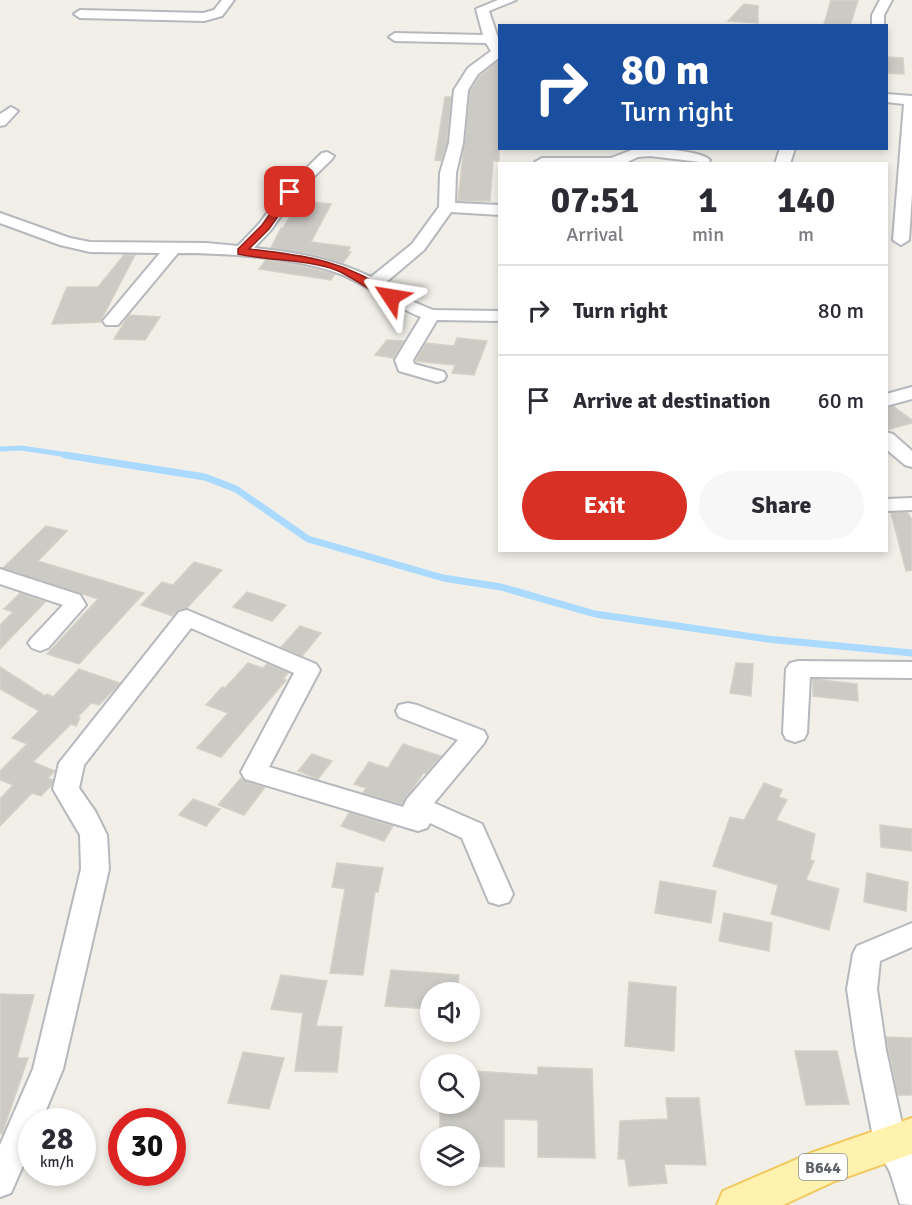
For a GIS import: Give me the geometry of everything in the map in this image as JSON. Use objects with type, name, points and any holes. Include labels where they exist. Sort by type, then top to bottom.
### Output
[{"type":"main road","name":"B644","points":[[738,1205],[825,1166],[901,1139]]},
{"type":"street","points":[[80,14],[204,17],[218,14],[228,0]]},
{"type":"street","points":[[498,51],[490,39],[482,9],[510,0]]},
{"type":"street","points":[[878,24],[878,15],[886,0]]},
{"type":"street","points":[[396,37],[490,39]]},
{"type":"street","points":[[373,284],[418,247],[447,207],[448,173],[456,143],[460,90],[473,71],[498,54]]},
{"type":"street","points":[[888,98],[911,100],[901,240]]},
{"type":"street","points":[[0,122],[11,111]]},
{"type":"street","points":[[542,162],[613,162],[636,153],[650,152],[705,157]]},
{"type":"street","points":[[242,252],[265,227],[290,192],[327,156]]},
{"type":"street","points":[[447,207],[498,210]]},
{"type":"street","points":[[0,218],[66,242],[90,247],[206,248],[291,257],[340,268],[373,284],[403,304],[431,315],[498,316]]},
{"type":"street","points":[[112,321],[172,249]]},
{"type":"street","points":[[431,315],[404,360],[406,367],[437,376]]},
{"type":"street","points":[[888,399],[912,393]]},
{"type":"street","points":[[888,440],[912,461]]},
{"type":"street","points":[[888,505],[912,504]]},
{"type":"street","points":[[0,576],[72,600],[75,605],[39,643]]},
{"type":"street","points":[[0,1182],[48,1069],[95,869],[98,847],[92,828],[66,789],[72,763],[188,617],[308,670],[254,772],[418,821],[416,806],[475,737],[408,711]]},
{"type":"street","points":[[795,733],[798,669],[912,670]]},
{"type":"street","points":[[416,806],[473,831],[499,894]]},
{"type":"street","points":[[912,934],[867,954],[862,989],[871,1050],[901,1139],[905,1168],[912,1193]]},
{"type":"building","points":[[831,0],[858,0],[851,24],[824,24]]},
{"type":"building","points":[[744,4],[758,6],[758,23],[728,21]]},
{"type":"building","points":[[888,57],[903,58],[904,74],[888,73]]},
{"type":"building","points":[[498,62],[499,161],[493,161],[490,201],[458,201],[470,91],[480,76]]},
{"type":"building","points":[[445,97],[451,97],[447,143],[441,161],[435,160]]},
{"type":"building","points":[[300,201],[331,204],[311,242],[350,247],[348,252],[351,252],[343,263],[314,255],[271,248],[281,228]]},
{"type":"building","points":[[124,255],[135,255],[100,322],[52,324],[67,287],[98,287]]},
{"type":"building","points":[[266,260],[335,274],[331,280],[259,269]]},
{"type":"building","points":[[129,315],[160,317],[145,340],[114,339]]},
{"type":"building","points":[[457,338],[487,341],[474,375],[452,373],[455,365],[416,361],[426,343],[454,346]]},
{"type":"building","points":[[387,340],[404,341],[393,358],[375,355]]},
{"type":"building","points":[[893,406],[912,420],[912,423],[888,429],[888,407]]},
{"type":"building","points":[[907,512],[912,520],[912,570],[906,571],[891,513]]},
{"type":"building","points":[[46,526],[67,531],[38,561],[144,593],[79,664],[47,654],[98,599],[3,568]]},
{"type":"building","points":[[194,562],[222,570],[187,608],[178,610],[173,616],[141,605],[162,582],[173,585]]},
{"type":"building","points":[[247,592],[286,605],[272,621],[233,607]]},
{"type":"building","points":[[20,593],[45,602],[0,649],[0,625],[13,612],[4,609]]},
{"type":"building","points":[[300,626],[321,633],[302,656],[281,647]]},
{"type":"building","points":[[248,663],[263,668],[267,664],[288,673],[283,679],[286,680],[221,757],[197,748],[228,713],[206,705]]},
{"type":"building","points":[[736,663],[753,664],[751,696],[730,693]]},
{"type":"building","points":[[0,667],[45,696],[47,694],[53,697],[79,669],[120,683],[99,705],[91,703],[78,717],[80,718],[76,726],[71,724],[33,762],[55,771],[48,778],[53,780],[52,785],[41,796],[32,793],[0,826],[0,799],[13,785],[0,780],[0,771],[27,744],[12,738],[39,711],[0,689]]},
{"type":"building","points":[[813,679],[857,684],[858,701],[813,696]]},
{"type":"building","points":[[403,744],[441,756],[426,773],[424,772],[402,804],[363,793],[366,788],[354,784],[369,762],[388,768]]},
{"type":"building","points":[[312,754],[332,761],[318,779],[298,771]]},
{"type":"building","points":[[241,778],[265,787],[244,815],[218,805]]},
{"type":"building","points":[[764,783],[782,790],[779,797],[787,800],[776,820],[815,834],[810,860],[814,861],[806,880],[839,889],[829,930],[771,914],[778,885],[713,866],[730,817],[744,820]]},
{"type":"building","points":[[193,799],[220,809],[206,826],[179,815]]},
{"type":"building","points":[[349,813],[393,826],[384,841],[341,826]]},
{"type":"building","points":[[880,825],[912,829],[912,851],[881,847]]},
{"type":"building","points":[[337,863],[383,868],[378,892],[375,892],[363,975],[330,973],[345,889],[332,887]]},
{"type":"building","points":[[867,873],[908,882],[906,911],[864,902]]},
{"type":"building","points":[[660,881],[716,891],[711,923],[655,913]]},
{"type":"building","points":[[724,913],[772,923],[769,951],[719,941]]},
{"type":"building","points":[[391,970],[459,975],[458,982],[420,982],[420,1008],[385,1006]]},
{"type":"building","points":[[281,975],[327,981],[316,1026],[342,1027],[337,1072],[295,1071],[303,1013],[271,1009]]},
{"type":"building","points":[[629,982],[676,987],[674,1051],[625,1046]]},
{"type":"building","points":[[0,994],[34,995],[17,1058],[28,1058],[2,1134],[0,1133]]},
{"type":"building","points":[[886,1037],[912,1038],[912,1095],[898,1095]]},
{"type":"building","points":[[795,1051],[837,1051],[849,1104],[806,1105]]},
{"type":"building","points":[[243,1052],[284,1058],[269,1109],[228,1103]]},
{"type":"building","points":[[538,1067],[592,1069],[595,1158],[538,1157],[538,1120],[504,1119],[504,1167],[480,1166],[480,1126],[440,1126],[440,1114],[480,1114],[480,1072],[538,1075]]},
{"type":"building","points":[[666,1098],[699,1098],[706,1165],[664,1164],[667,1183],[629,1186],[625,1159],[618,1159],[620,1121],[668,1119]]},
{"type":"waterway","points":[[0,449],[21,448],[75,456]]},
{"type":"waterway","points":[[65,455],[205,477],[236,489],[308,539],[443,578],[501,587],[595,614],[767,639],[912,653]]},
{"type":"route","points":[[290,192],[265,227],[242,252],[291,257],[340,268],[373,284],[378,290],[391,297]]}]
